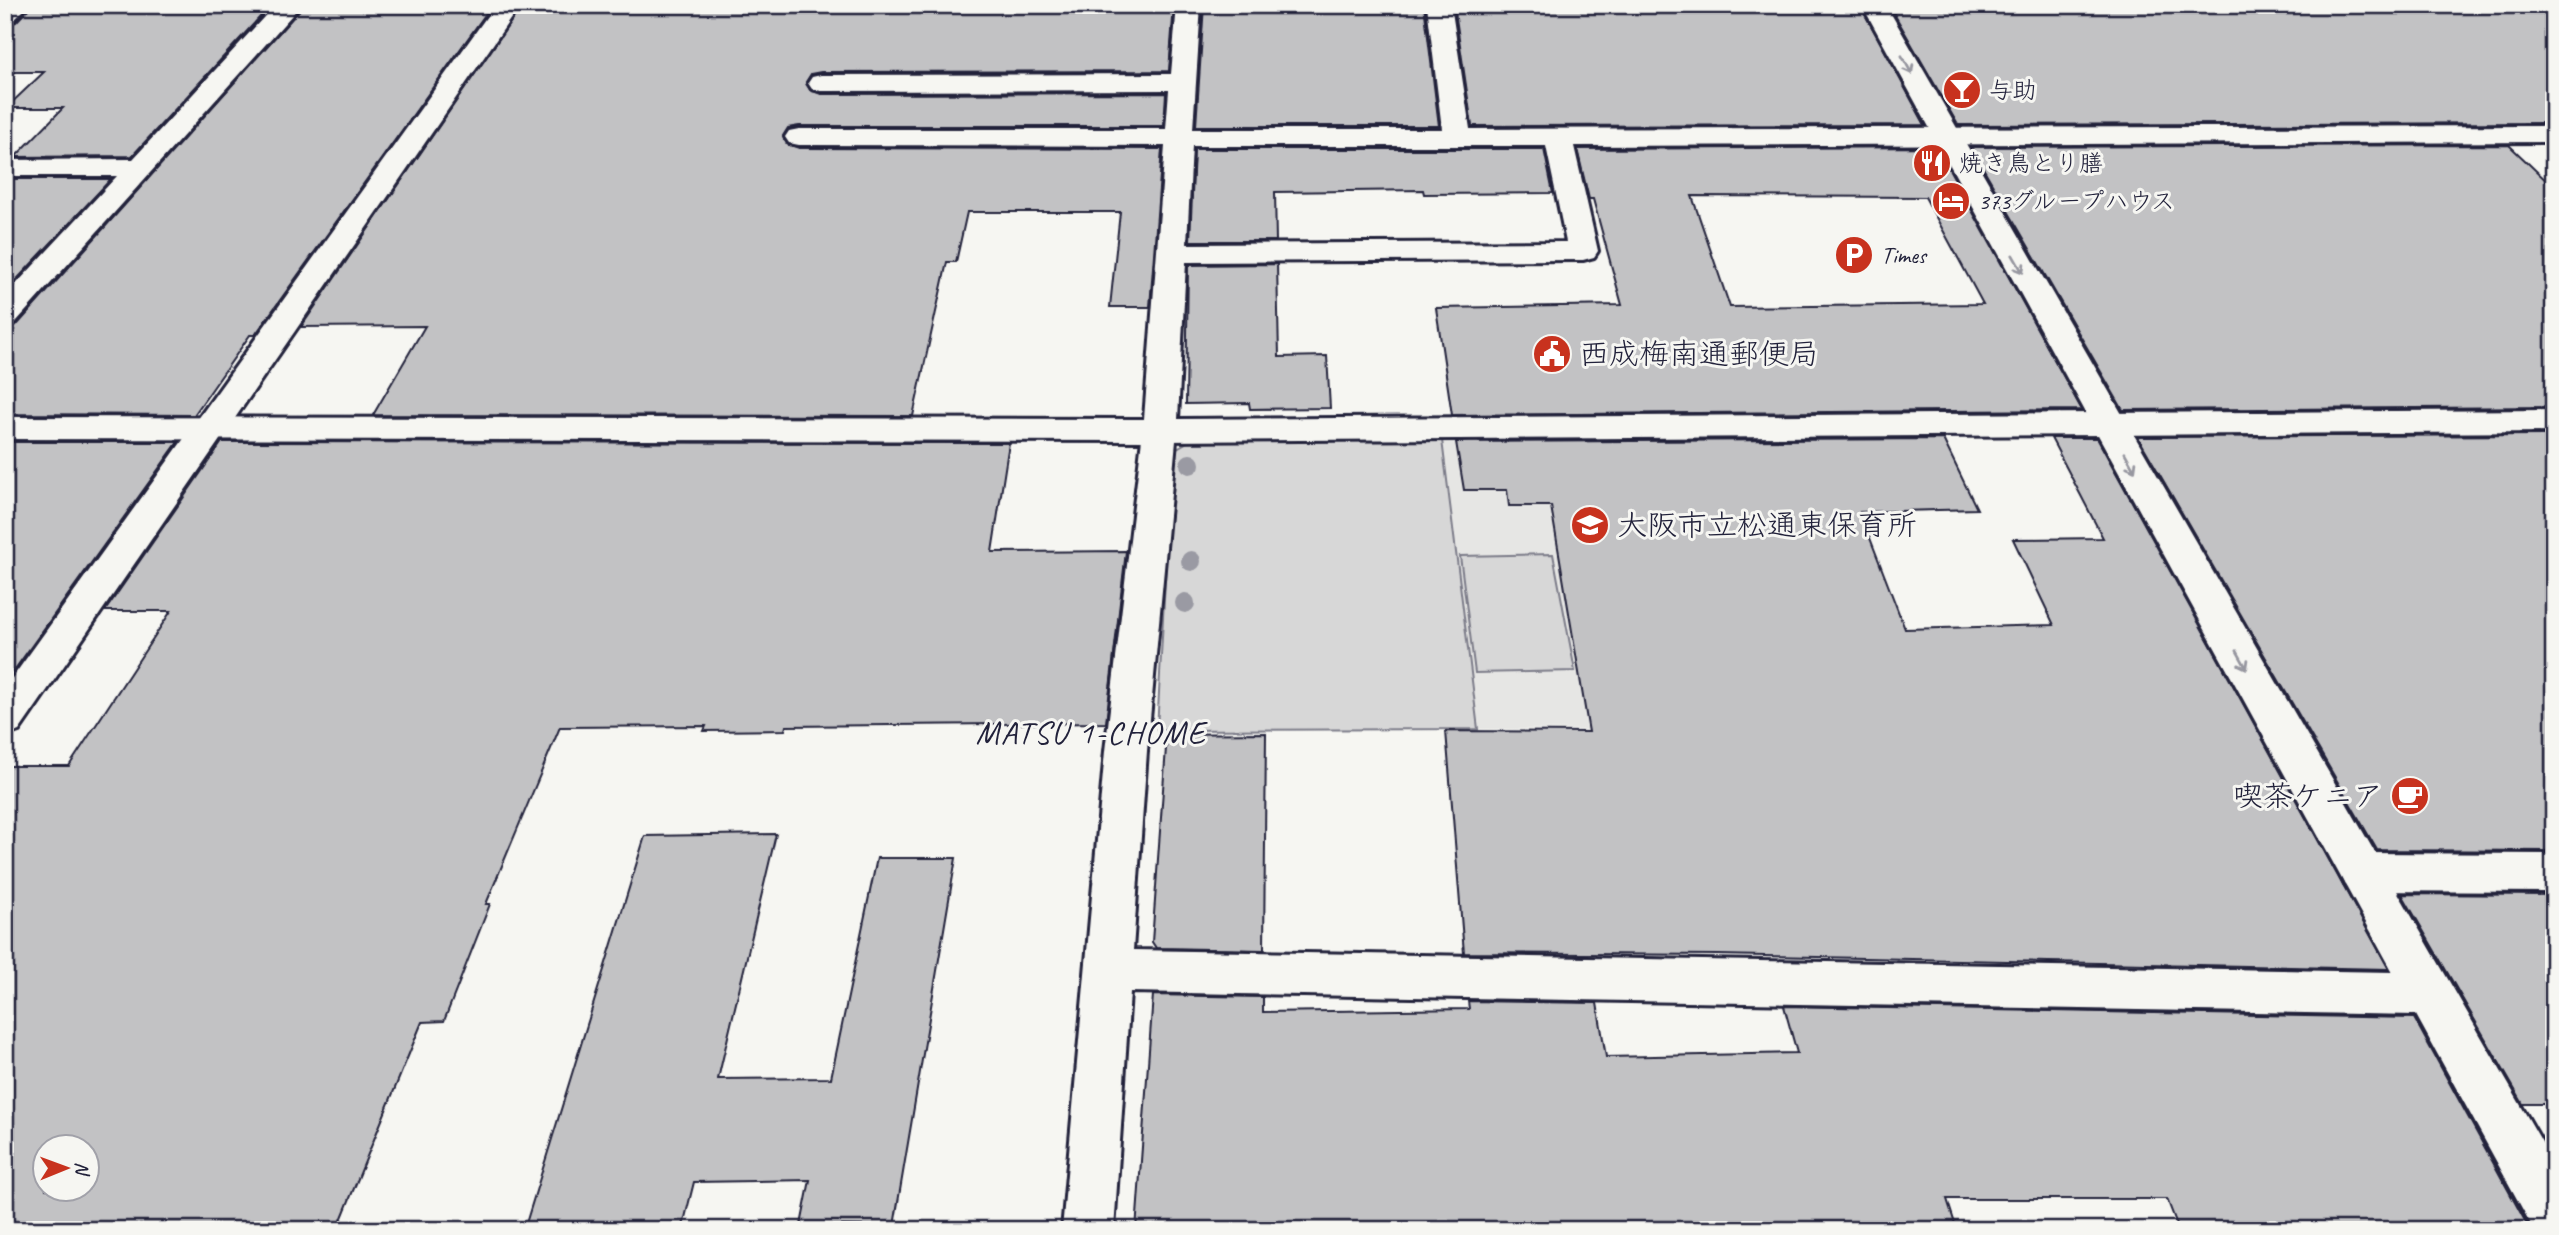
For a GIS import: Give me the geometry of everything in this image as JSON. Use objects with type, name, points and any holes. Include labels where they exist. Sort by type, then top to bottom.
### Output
[{"type":"street","points":[[5,15],[17,5]]},
{"type":"street","points":[[5,315],[289,5]]},
{"type":"street","points":[[5,720],[508,5]]},
{"type":"street","points":[[1088,1230],[1126,751],[1160,430],[1189,5]]},
{"type":"street","points":[[1439,5],[1457,137]]},
{"type":"street","points":[[1874,5],[2554,1214]]},
{"type":"street","points":[[821,83],[1183,82]]},
{"type":"street","points":[[799,137],[1947,138],[2554,134]]},
{"type":"street","points":[[1170,253],[1583,251],[1558,137]]},
{"type":"street","points":[[5,168],[140,167]]},
{"type":"street","points":[[5,428],[1160,430],[2554,421]]},
{"type":"street","points":[[2361,872],[2554,873]]},
{"type":"street","points":[[1109,971],[2429,994]]},
{"type":"shaded area","points":[[1191,440],[1442,440],[1478,729],[1157,730],[1172,451]]},
{"type":"shaded area","points":[[1442,440],[1632,441],[1702,731],[1478,729]]},
{"type":"shaded area","points":[[1553,554],[1575,671],[1475,673],[1460,556]]},
{"type":"building","points":[[32,5],[271,5],[132,156],[15,157],[63,108],[6,108],[44,72],[5,72],[5,25],[16,22]]},
{"type":"building","points":[[304,5],[492,5],[255,335],[250,335],[194,415],[5,414],[5,327],[18,324]]},
{"type":"building","points":[[522,5],[1174,5],[1169,71],[821,72],[811,74],[806,82],[810,90],[821,94],[1166,93],[1164,126],[799,126],[788,128],[783,136],[787,144],[799,148],[1162,149],[1150,307],[1110,307],[1120,212],[967,212],[956,262],[947,262],[913,416],[373,415],[425,326],[301,327]]},
{"type":"building","points":[[1204,5],[1424,5],[1439,126],[1196,126]]},
{"type":"building","points":[[1454,5],[1860,5],[1925,125],[1472,126]]},
{"type":"building","points":[[1889,5],[2554,5],[2554,123],[1958,125]]},
{"type":"building","points":[[2509,145],[2554,188],[2554,407],[2123,410],[1971,147]]},
{"type":"building","points":[[1937,147],[2082,410],[1452,415],[1436,308],[1622,305],[1593,199],[1589,199],[1577,149]],"holes":[[[1692,196],[1925,197],[1983,304],[1730,307]]]},
{"type":"building","points":[[1194,149],[1544,149],[1553,193],[1424,194],[1423,190],[1275,192],[1276,241],[1190,241]]},
{"type":"building","points":[[5,179],[111,179],[5,292]]},
{"type":"building","points":[[1277,264],[1279,357],[1327,356],[1330,408],[1250,409],[1249,403],[1186,404],[1188,265]]},
{"type":"building","points":[[2554,435],[2554,851],[2377,850],[2138,437]]},
{"type":"building","points":[[2051,438],[2097,438],[2389,969],[1718,955],[1464,953],[1446,731],[1589,732],[1551,506],[1509,506],[1507,490],[1464,490],[1456,442],[1943,439],[1977,509],[1860,512],[1905,629],[2054,625],[2013,539],[2103,538]]},
{"type":"building","points":[[5,442],[178,442],[5,683]]},
{"type":"building","points":[[222,442],[1009,443],[992,552],[1126,551],[1106,723],[786,726],[785,730],[704,731],[706,726],[560,727],[486,904],[490,904],[444,1021],[422,1022],[337,1230],[5,1230],[5,766],[69,766],[171,611],[105,611]]},
{"type":"building","points":[[1266,733],[1264,950],[1156,948],[1152,942],[1167,734]]},
{"type":"building","points":[[776,834],[718,1079],[831,1078],[877,858],[956,858],[894,1226],[801,1225],[810,1180],[694,1182],[682,1230],[524,1230],[645,836]]},
{"type":"building","points":[[2402,894],[2554,895],[2554,1104],[2523,1104]]},
{"type":"building","points":[[1153,995],[1263,997],[1263,1012],[1469,1009],[1468,1001],[1597,1003],[1606,1057],[1797,1053],[1784,1006],[2414,1018],[2530,1230],[2179,1230],[2167,1199],[1947,1199],[1957,1230],[1136,1230]]},
{"type":"place","name":"与助","points":[[1962,90]]},
{"type":"place","name":"焼き鳥とり膳","points":[[1932,163]]},
{"type":"place","name":"373グループハウス","points":[[1951,201]]},
{"type":"place","name":"Times","points":[[1854,255]]},
{"type":"place","name":"西成梅南通郵便局","points":[[1552,354]]},
{"type":"place","name":"大阪市立松通東保育所","points":[[1590,525]]},
{"type":"place","name":"喫茶ケニア","points":[[2410,796]]},
{"type":"district","name":"MATSU 1-CHOME","points":[[1091,732]]}]
